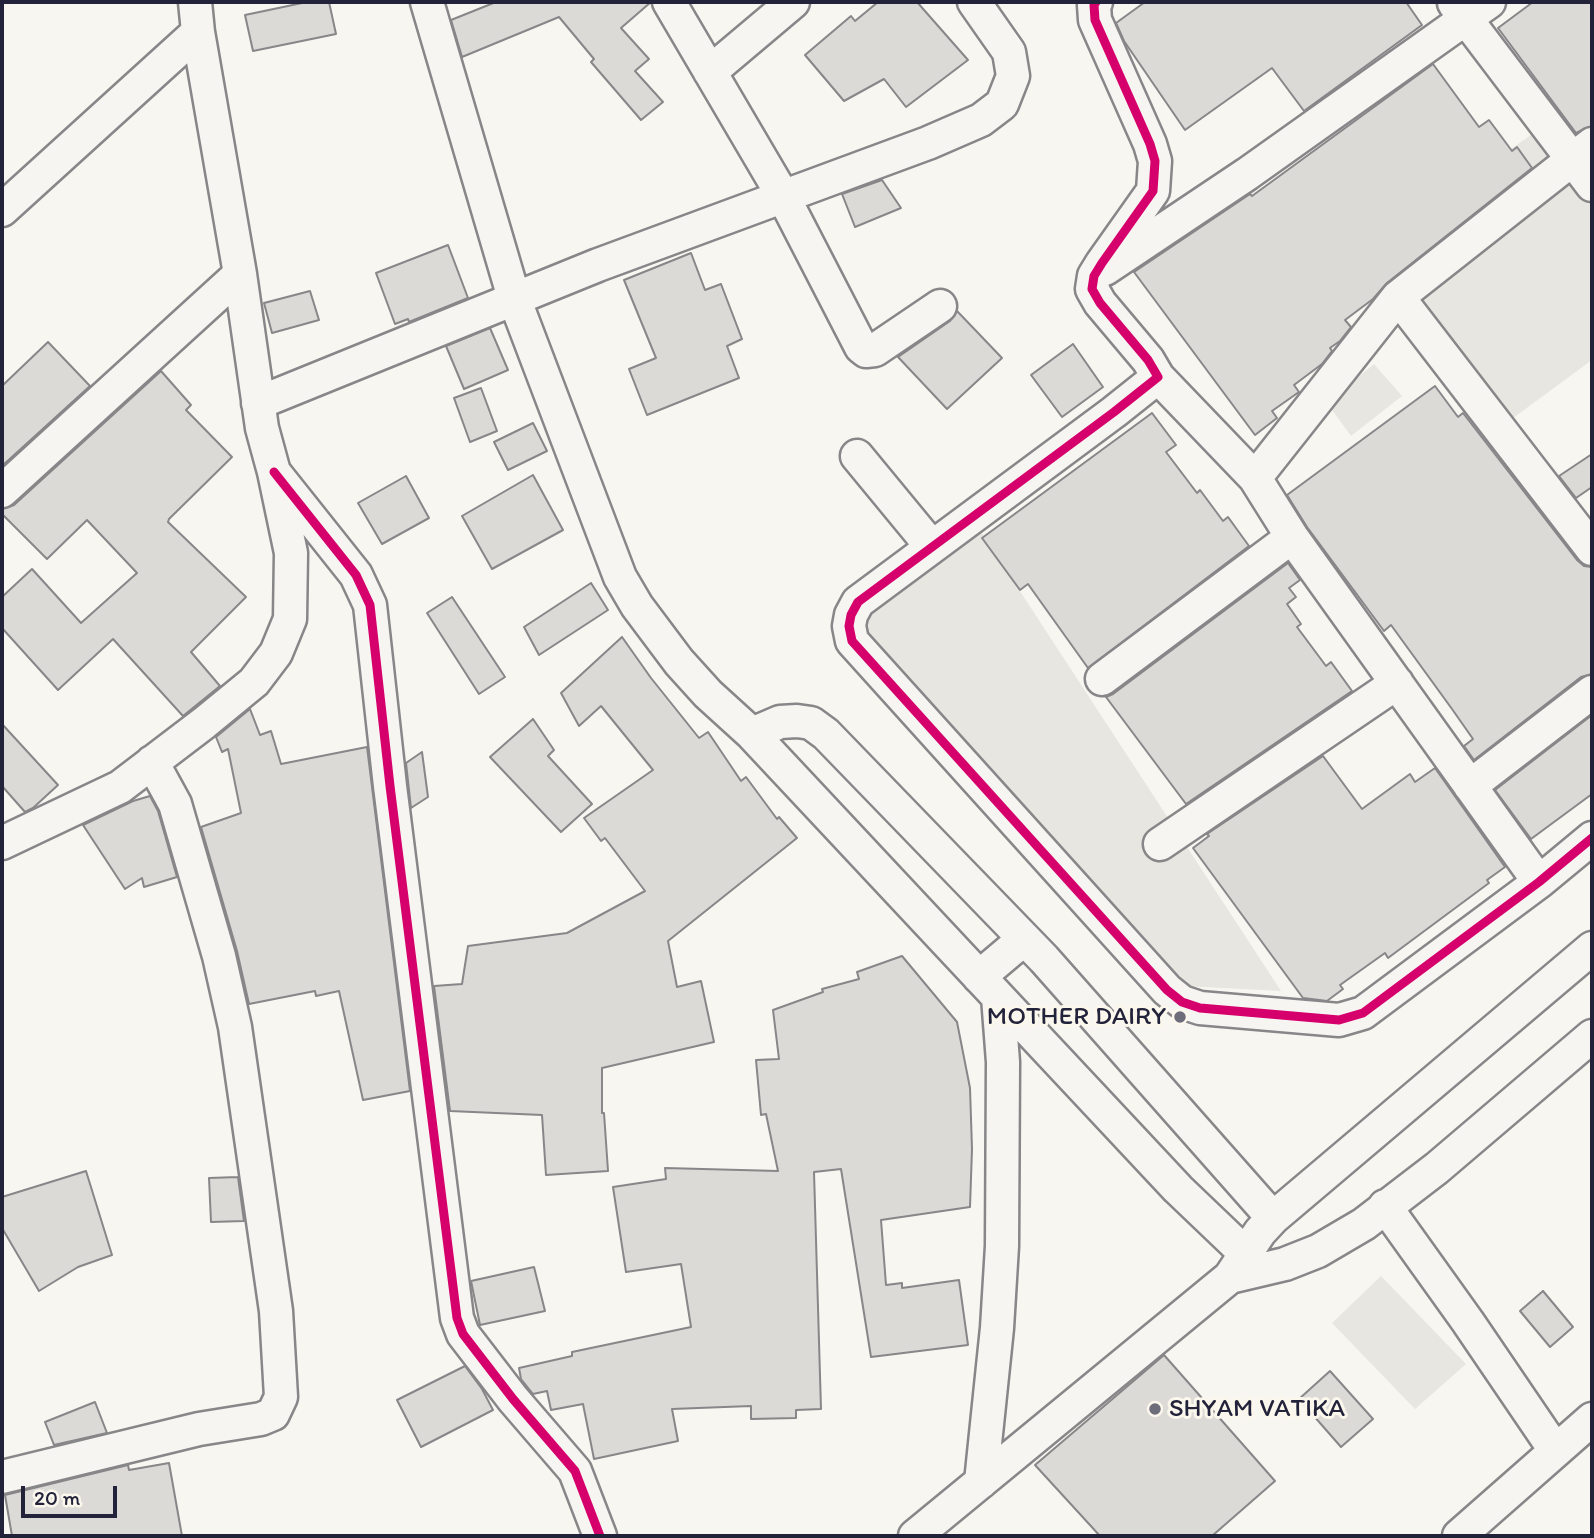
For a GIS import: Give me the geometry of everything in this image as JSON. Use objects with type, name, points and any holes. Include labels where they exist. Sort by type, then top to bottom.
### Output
[{"type":"street","points":[[427,2],[514,298],[620,577],[637,606],[679,662],[708,694],[752,734],[1178,1189],[1238,1266]]},
{"type":"street","points":[[668,2],[783,196],[855,338],[866,351],[875,351],[940,306]]},
{"type":"street","points":[[710,72],[793,2]]},
{"type":"street","points":[[1096,2],[1095,20],[1155,161],[1153,191],[1094,276],[1092,289],[1100,303],[1148,360],[1158,377],[1255,478],[1293,537],[1539,882]]},
{"type":"street","points":[[258,403],[514,298],[928,143],[981,120],[1002,104],[1013,76],[1009,52],[983,5]]},
{"type":"street","points":[[1094,276],[1247,174],[1469,7],[1582,152],[1592,185]]},
{"type":"street","points":[[2,210],[196,17]]},
{"type":"street","points":[[2,843],[120,787],[254,682],[276,653],[290,619],[291,553],[258,403],[240,274],[196,17]]},
{"type":"street","points":[[1255,478],[1398,297],[1582,152]]},
{"type":"street","points":[[2,491],[240,274]]},
{"type":"street","points":[[1398,297],[1582,516],[1592,549]]},
{"type":"street","points":[[1158,377],[858,602],[849,626],[852,640],[1167,990],[1182,1002],[1217,1011],[1339,1020],[1363,1013],[1539,882],[1592,838]]},
{"type":"street","points":[[857,456],[932,547]]},
{"type":"street","points":[[274,472],[356,575],[370,605],[457,1318],[463,1334],[479,1356],[575,1471],[600,1536]]},
{"type":"street","points":[[1102,680],[1293,537]]},
{"type":"street","points":[[1160,844],[1397,683]]},
{"type":"street","points":[[1470,786],[1592,692]]},
{"type":"street","points":[[752,734],[780,722],[797,721],[811,723],[826,734],[1024,939],[1273,1218]]},
{"type":"street","points":[[2,1476],[187,1432],[261,1419],[273,1414],[281,1397],[275,1298],[235,1027],[219,956],[175,804],[152,762]]},
{"type":"street","points":[[981,1482],[997,1328],[1002,1246],[1003,1062],[988,987],[1024,939]]},
{"type":"street","points":[[915,1536],[1238,1266],[1260,1232],[1273,1218],[1592,948]]},
{"type":"street","points":[[1238,1266],[1285,1264],[1318,1251],[1364,1224],[1588,1049]]},
{"type":"street","points":[[1385,1206],[1555,1450]]},
{"type":"street","points":[[1459,1536],[1592,1419]]},
{"type":"shaded area","points":[[1538,130],[1592,203],[1592,360],[1505,424],[1398,297],[1543,195],[1508,151]]},
{"type":"shaded area","points":[[1374,364],[1402,396],[1351,436],[1327,403]]},
{"type":"shaded area","points":[[982,533],[1281,991],[1185,986],[867,641],[867,624],[875,607]]},
{"type":"shaded area","points":[[1381,1276],[1466,1364],[1415,1409],[1332,1323]]},
{"type":"building","points":[[307,2],[329,2],[336,34],[253,51],[245,15]]},
{"type":"building","points":[[496,2],[651,2],[621,28],[649,59],[635,71],[663,102],[641,120],[591,62],[594,59],[559,17],[462,57],[451,20]]},
{"type":"building","points":[[878,2],[917,2],[968,60],[906,107],[884,79],[844,101],[805,55],[851,16],[855,21]]},
{"type":"building","points":[[1145,2],[1406,2],[1422,25],[1304,111],[1272,68],[1185,130],[1124,41],[1116,23]]},
{"type":"building","points":[[1533,2],[1592,2],[1592,126],[1576,133],[1498,28]]},
{"type":"building","points":[[1433,64],[1479,127],[1489,120],[1512,151],[1517,147],[1532,168],[1387,283],[1373,299],[1345,320],[1351,327],[1340,341],[1330,348],[1332,351],[1322,364],[1294,385],[1299,392],[1272,411],[1277,418],[1255,435],[1134,272],[1250,194],[1252,196]]},
{"type":"building","points":[[882,180],[901,208],[855,227],[842,194]]},
{"type":"building","points":[[448,245],[468,298],[409,322],[408,319],[395,324],[376,273]]},
{"type":"building","points":[[691,253],[705,290],[721,284],[742,339],[727,346],[739,378],[647,415],[629,369],[656,358],[624,280]]},
{"type":"building","points":[[310,291],[319,320],[272,333],[264,303]]},
{"type":"building","points":[[957,311],[1002,358],[947,409],[898,357],[950,321]]},
{"type":"building","points":[[490,328],[508,370],[464,389],[446,346]]},
{"type":"building","points":[[48,342],[90,386],[2,466],[2,386]]},
{"type":"building","points":[[1073,344],[1103,387],[1062,417],[1031,375]]},
{"type":"building","points":[[161,371],[191,405],[186,410],[232,457],[168,522],[246,597],[191,652],[220,686],[183,716],[113,639],[58,690],[2,628],[2,597],[32,569],[81,623],[137,573],[87,520],[47,559],[2,514],[2,509],[14,505]]},
{"type":"building","points":[[1435,386],[1458,417],[1463,413],[1577,560],[1584,566],[1592,567],[1592,674],[1581,677],[1474,760],[1464,746],[1473,739],[1452,709],[1391,625],[1384,631],[1307,527],[1287,495]]},
{"type":"building","points":[[481,388],[497,431],[470,442],[454,398]]},
{"type":"building","points":[[1152,413],[1176,445],[1166,452],[1197,493],[1200,490],[1223,521],[1228,517],[1249,546],[1088,668],[1028,584],[1020,590],[982,538]]},
{"type":"building","points":[[533,423],[547,451],[508,470],[494,442]]},
{"type":"building","points":[[1592,454],[1592,487],[1576,498],[1559,476]]},
{"type":"building","points":[[533,475],[563,530],[492,569],[462,516]]},
{"type":"building","points":[[406,476],[429,518],[382,544],[358,503]]},
{"type":"building","points":[[1288,563],[1300,580],[1289,588],[1296,597],[1287,604],[1301,624],[1297,627],[1326,666],[1331,662],[1352,691],[1186,804],[1106,697]]},
{"type":"building","points":[[591,583],[608,610],[539,655],[524,627]]},
{"type":"building","points":[[452,597],[505,677],[479,694],[427,613]]},
{"type":"building","points":[[622,637],[699,738],[708,732],[741,781],[746,777],[777,819],[779,817],[797,838],[668,941],[677,987],[701,981],[714,1042],[602,1068],[602,1113],[608,1171],[546,1175],[542,1115],[450,1111],[434,986],[462,984],[468,946],[567,933],[645,891],[605,838],[601,841],[584,818],[653,770],[601,706],[579,726],[561,693]]},
{"type":"building","points":[[250,709],[260,735],[271,731],[281,764],[367,747],[410,1091],[363,1100],[339,991],[316,996],[315,991],[249,1004],[237,951],[201,827],[241,813],[228,749],[222,752],[216,737]]},
{"type":"building","points":[[1592,715],[1592,794],[1531,839],[1495,790]]},
{"type":"building","points":[[533,719],[554,750],[548,756],[592,804],[561,832],[490,757]]},
{"type":"building","points":[[2,724],[58,785],[25,812],[2,786]]},
{"type":"building","points":[[422,752],[428,797],[411,808],[406,763]]},
{"type":"building","points":[[1323,756],[1362,809],[1410,774],[1415,782],[1435,768],[1505,867],[1487,880],[1489,883],[1388,958],[1385,953],[1340,985],[1343,989],[1327,1001],[1303,998],[1193,848],[1209,836],[1207,834]]},
{"type":"building","points":[[150,796],[158,811],[177,877],[144,887],[142,878],[125,889],[83,825],[133,801]]},
{"type":"building","points":[[902,956],[957,1022],[970,1088],[970,1207],[881,1220],[886,1285],[902,1283],[902,1288],[959,1280],[968,1345],[871,1357],[841,1169],[814,1172],[821,1409],[796,1410],[796,1418],[751,1419],[751,1406],[672,1409],[678,1441],[594,1459],[583,1404],[551,1410],[547,1391],[533,1394],[521,1379],[519,1368],[572,1356],[572,1352],[691,1327],[681,1264],[626,1272],[613,1187],[666,1179],[665,1168],[778,1171],[766,1114],[761,1115],[756,1060],[779,1059],[773,1010],[823,992],[822,989],[859,979],[857,972]]},
{"type":"building","points":[[86,1171],[112,1255],[78,1267],[39,1291],[2,1228],[2,1197]]},
{"type":"building","points":[[238,1177],[244,1221],[211,1222],[209,1178]]},
{"type":"building","points":[[534,1267],[545,1311],[480,1325],[471,1281]]},
{"type":"building","points":[[1543,1291],[1573,1327],[1550,1347],[1520,1311]]},
{"type":"building","name":"SHYAM VATIKA","points":[[1164,1355],[1275,1481],[1212,1536],[1100,1536],[1035,1465]]},
{"type":"building","points":[[465,1366],[493,1410],[421,1447],[397,1400]]},
{"type":"building","points":[[1330,1371],[1373,1419],[1341,1447],[1299,1399]]},
{"type":"building","points":[[95,1402],[107,1433],[54,1445],[45,1422]]},
{"type":"building","points":[[169,1463],[182,1536],[12,1536],[5,1495],[128,1465],[129,1470]]},
{"type":"cycle path","points":[[1096,2],[1095,20],[1155,161],[1153,191],[1102,263],[1094,276],[1092,289],[1100,303],[1148,360],[1158,377],[858,602],[849,626],[852,641],[1167,990],[1182,1002],[1200,1008],[1339,1020],[1363,1013],[1539,882],[1592,838]]},
{"type":"cycle path","points":[[274,472],[356,575],[370,605],[457,1318],[463,1334],[513,1399],[575,1471],[600,1536]]},
{"type":"place","name":"MOTHER DAIRY","points":[[1180,1017]]},
{"type":"place","name":"SHYAM VATIKA","points":[[1155,1409]]}]
